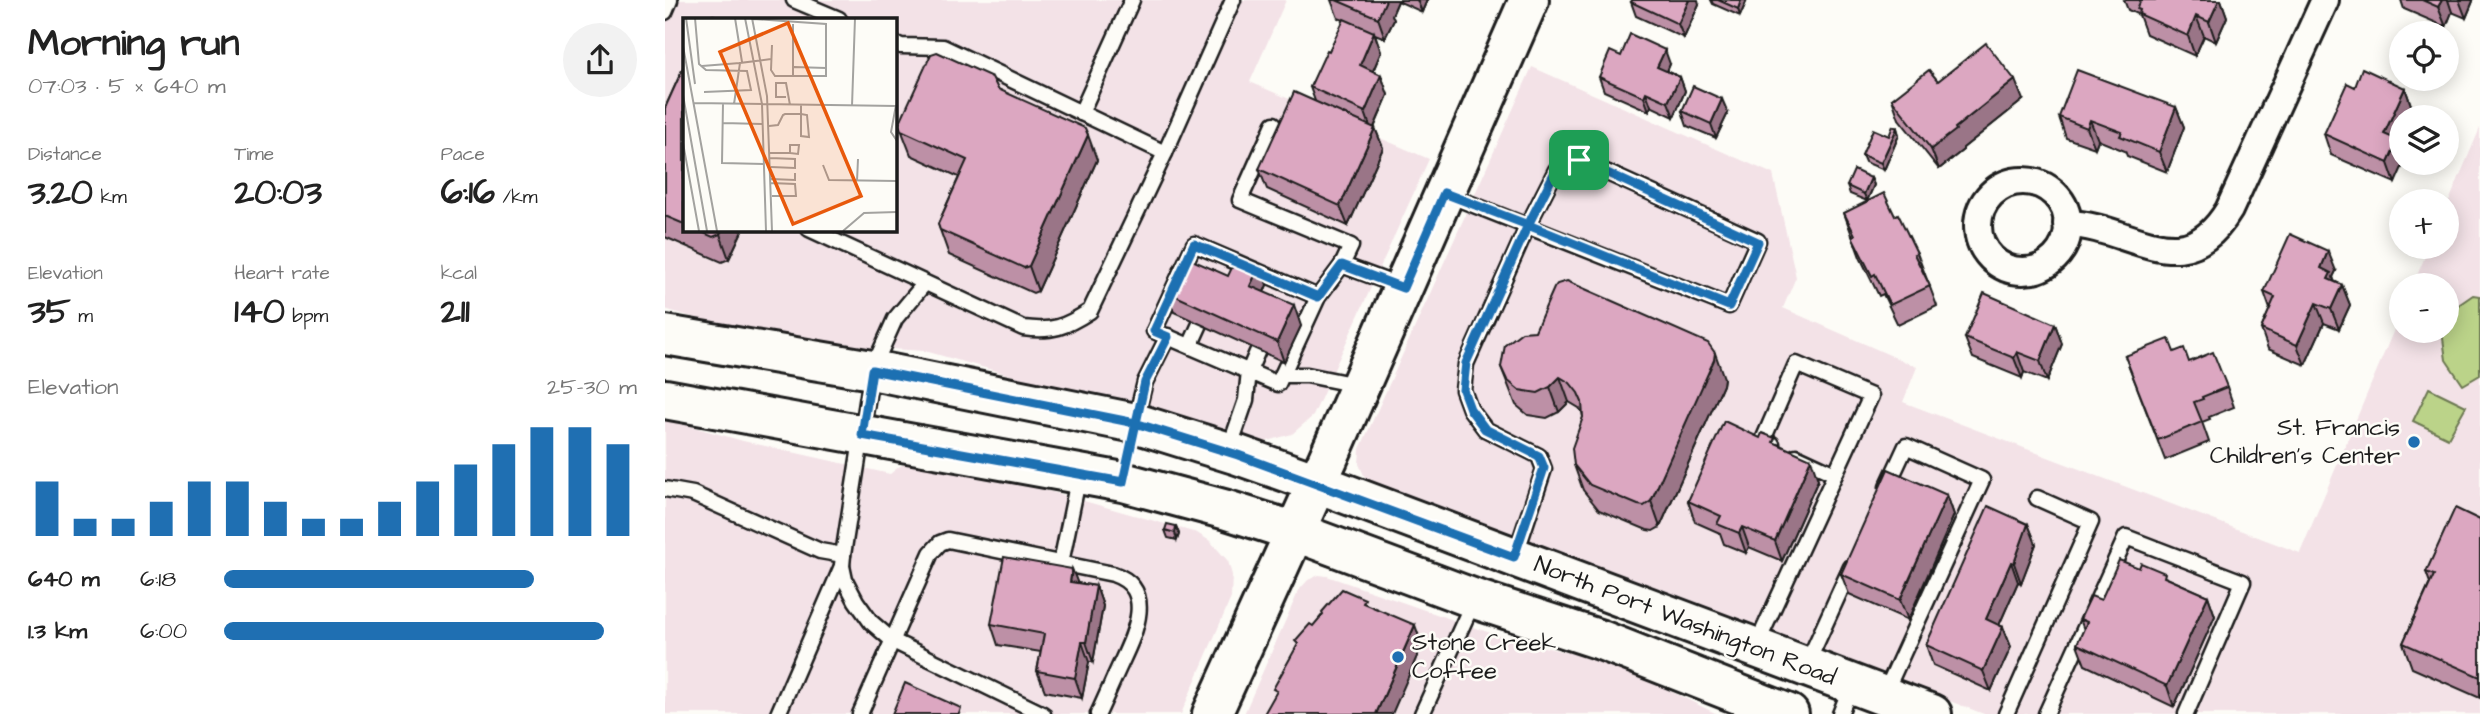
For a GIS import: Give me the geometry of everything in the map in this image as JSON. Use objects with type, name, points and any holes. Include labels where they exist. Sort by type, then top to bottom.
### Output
[{"type":"main road","points":[[1212,714],[1293,531],[1317,484],[1529,0]]},
{"type":"main road","name":"North Port Washington Road","points":[[665,335],[872,370],[1135,423],[1317,484],[1806,667],[1858,698],[1932,714]]},
{"type":"main road","name":"North Port Washington Road","points":[[665,399],[1123,482],[1293,531],[1475,599],[1601,640],[1789,714]]},
{"type":"main road","points":[[1123,482],[1135,423]]},
{"type":"street","points":[[2067,224],[2083,224],[2106,230],[2154,247],[2192,246],[2210,236],[2229,210],[2325,0]]},
{"type":"lane","points":[[665,12],[670,0]]},
{"type":"lane","points":[[794,0],[837,18]]},
{"type":"lane","points":[[1081,113],[1132,0]]},
{"type":"lane","points":[[813,231],[1023,328],[1046,331],[1073,322],[1090,311],[1165,153],[1233,0]]},
{"type":"lane","points":[[896,44],[943,47],[1165,153]]},
{"type":"lane","points":[[1274,124],[1240,200],[1351,246],[1342,265],[1318,297],[1278,384],[1154,331],[1194,244],[1229,265],[1288,289],[1318,297]]},
{"type":"lane","points":[[1444,193],[1528,225],[1729,306],[1758,242],[1579,160],[1556,170],[1528,225],[1466,363],[1463,390],[1470,409],[1485,429],[1539,456],[1544,468],[1514,557]]},
{"type":"lane","points":[[1342,265],[1403,288]]},
{"type":"lane","points":[[778,714],[843,561],[872,370],[895,319],[925,283]]},
{"type":"lane","points":[[1189,346],[1200,324]]},
{"type":"lane","points":[[1135,423],[1145,382],[1168,337]]},
{"type":"lane","points":[[1228,452],[1246,400],[1249,371],[1258,350]]},
{"type":"lane","points":[[1755,648],[1871,397],[1797,364],[1763,440],[1835,474]]},
{"type":"lane","points":[[1282,375],[1307,375],[1360,386]]},
{"type":"lane","points":[[1858,698],[1982,480],[1906,446],[1884,495]]},
{"type":"lane","points":[[1061,563],[1079,475]]},
{"type":"lane","points":[[665,489],[693,494],[843,561]]},
{"type":"lane","points":[[2006,714],[2091,522],[2036,498]]},
{"type":"lane","points":[[2046,714],[2126,537],[2243,582],[2186,714]]},
{"type":"lane","points":[[860,714],[931,553],[940,543],[948,540],[1121,577],[1129,584],[1138,602],[1136,629],[1098,714]]},
{"type":"lane","points":[[1806,667],[1856,556]]},
{"type":"lane","points":[[843,561],[845,580],[856,601],[871,622],[893,641],[1042,714]]},
{"type":"lane","points":[[1422,714],[1475,599]]},
{"type":"shaded area","points":[[665,0],[1286,0],[1250,82],[1429,159],[1313,416],[1292,434],[1264,442],[925,351],[826,345],[740,331],[665,309]]},
{"type":"shaded area","points":[[1532,67],[1773,174],[1796,277],[1783,308],[1917,367],[1903,402],[2300,553],[2389,342],[2459,343],[2459,273],[2418,273],[2424,259],[2459,259],[2459,189],[2454,189],[2480,128],[2480,714],[1984,714],[1367,482],[1359,464],[1360,449]]},
{"type":"shaded area","points":[[665,419],[743,441],[890,474],[900,466],[911,463],[989,474],[1197,533],[1210,541],[1228,561],[1232,575],[1231,598],[1181,714],[665,714]]},
{"type":"shaded area","points":[[1319,575],[1502,637],[1615,664],[1717,714],[1244,714],[1299,590],[1308,580]]},
{"type":"green space","points":[[2473,295],[2480,296],[2480,375],[2463,385],[2446,360],[2444,343],[2459,343],[2459,305]]},
{"type":"green space","points":[[2429,388],[2466,406],[2448,438],[2413,421]]},
{"type":"building","points":[[1336,0],[1386,0],[1378,18]]},
{"type":"building","points":[[1689,0],[1678,24],[1631,2]]},
{"type":"building","points":[[1718,0],[1741,0],[1738,9]]},
{"type":"building","points":[[2141,0],[2219,0],[2209,22],[2196,16],[2188,36],[2139,14],[2140,10],[2137,9]]},
{"type":"building","points":[[2422,0],[2442,0],[2438,7]]},
{"type":"building","points":[[1344,19],[1374,32],[1360,65],[1381,75],[1365,112],[1310,87]]},
{"type":"building","points":[[1630,34],[1665,50],[1657,67],[1680,77],[1668,102],[1646,92],[1644,97],[1599,77],[1610,51],[1621,56]]},
{"type":"building","points":[[1986,43],[2015,80],[1931,149],[1892,99],[1929,70],[1938,81]]},
{"type":"building","points":[[937,52],[992,77],[998,89],[1085,128],[1088,135],[1029,266],[1024,268],[940,230],[938,224],[967,160],[901,130],[899,124],[931,54]]},
{"type":"building","points":[[683,68],[683,224],[665,216],[665,108]]},
{"type":"building","points":[[2362,68],[2389,81],[2389,91],[2404,91],[2397,105],[2389,105],[2389,123],[2384,134],[2389,136],[2388,163],[2324,134],[2347,83],[2355,87]]},
{"type":"building","points":[[2077,70],[2176,107],[2159,152],[2120,136],[2122,132],[2090,120],[2087,128],[2059,117]]},
{"type":"building","points":[[1693,86],[1722,99],[1711,124],[1682,111]]},
{"type":"building","points":[[1294,92],[1375,128],[1340,206],[1259,169]]},
{"type":"building","points":[[1893,126],[1897,128],[1881,163],[1862,155],[1873,129],[1889,136]]},
{"type":"building","points":[[1854,170],[1871,178],[1864,194],[1847,186]]},
{"type":"building","points":[[1884,193],[1895,216],[1898,214],[1930,286],[1890,305],[1852,236],[1855,235],[1844,213]]},
{"type":"building","points":[[700,231],[721,231],[713,237]]},
{"type":"building","points":[[2290,234],[2328,251],[2321,268],[2331,273],[2328,279],[2342,285],[2331,309],[2316,303],[2297,345],[2261,329],[2275,297],[2264,292]]},
{"type":"building","points":[[1238,255],[1260,265],[1250,286],[1294,305],[1277,342],[1167,292],[1183,256],[1228,276]]},
{"type":"building","points":[[1567,281],[1708,343],[1715,353],[1651,501],[1644,506],[1590,485],[1574,465],[1572,448],[1583,417],[1582,402],[1570,383],[1560,377],[1550,387],[1538,393],[1519,390],[1507,380],[1501,367],[1505,345],[1522,332],[1535,331],[1554,288]]},
{"type":"building","points":[[1984,293],[2055,324],[2040,361],[2017,352],[2014,358],[1965,338]]},
{"type":"building","points":[[2169,339],[2174,352],[2184,348],[2189,362],[2213,352],[2227,387],[2194,402],[2202,422],[2158,440],[2125,356]]},
{"type":"building","points":[[1724,421],[1760,438],[1762,433],[1775,438],[1773,442],[1811,459],[1775,541],[1742,527],[1739,533],[1717,524],[1721,516],[1688,501]]},
{"type":"building","points":[[1888,469],[1947,495],[1900,600],[1841,574]]},
{"type":"building","points":[[1988,506],[2028,524],[2014,563],[2011,562],[1986,619],[2003,627],[1983,671],[1926,645]]},
{"type":"building","points":[[2455,508],[2480,520],[2480,677],[2403,643],[2434,575],[2426,572]]},
{"type":"building","points":[[1167,524],[1176,526],[1175,533],[1165,530]]},
{"type":"building","points":[[1004,557],[1072,569],[1070,582],[1096,586],[1086,642],[1082,642],[1075,678],[1037,671],[1044,634],[991,624]]},
{"type":"building","points":[[2119,560],[2139,568],[2141,563],[2165,573],[2164,577],[2208,596],[2167,686],[2077,644],[2087,622],[2080,619],[2091,596],[2101,600]]},
{"type":"building","points":[[1342,589],[1365,599],[1363,603],[1415,625],[1376,714],[1264,714],[1277,691],[1273,689],[1298,644],[1295,641],[1310,624],[1313,626]]},
{"type":"building","points":[[905,683],[961,708],[959,714],[892,714]]},
{"type":"place","name":"St. Francis Children's Center","points":[[2414,442]]},
{"type":"place","name":"Stone Creek Coffee","points":[[1398,657]]},
{"type":"route","points":[[1579,160],[1556,170],[1528,225],[1444,193],[1403,288],[1342,265],[1318,297],[1194,244],[1154,331],[1168,337],[1145,382],[1135,423],[1123,482],[862,435],[872,370],[1135,423],[1238,455],[1514,557],[1544,468],[1539,456],[1485,429],[1470,409],[1463,390],[1466,363],[1528,225],[1729,306],[1758,242],[1579,160]]}]
